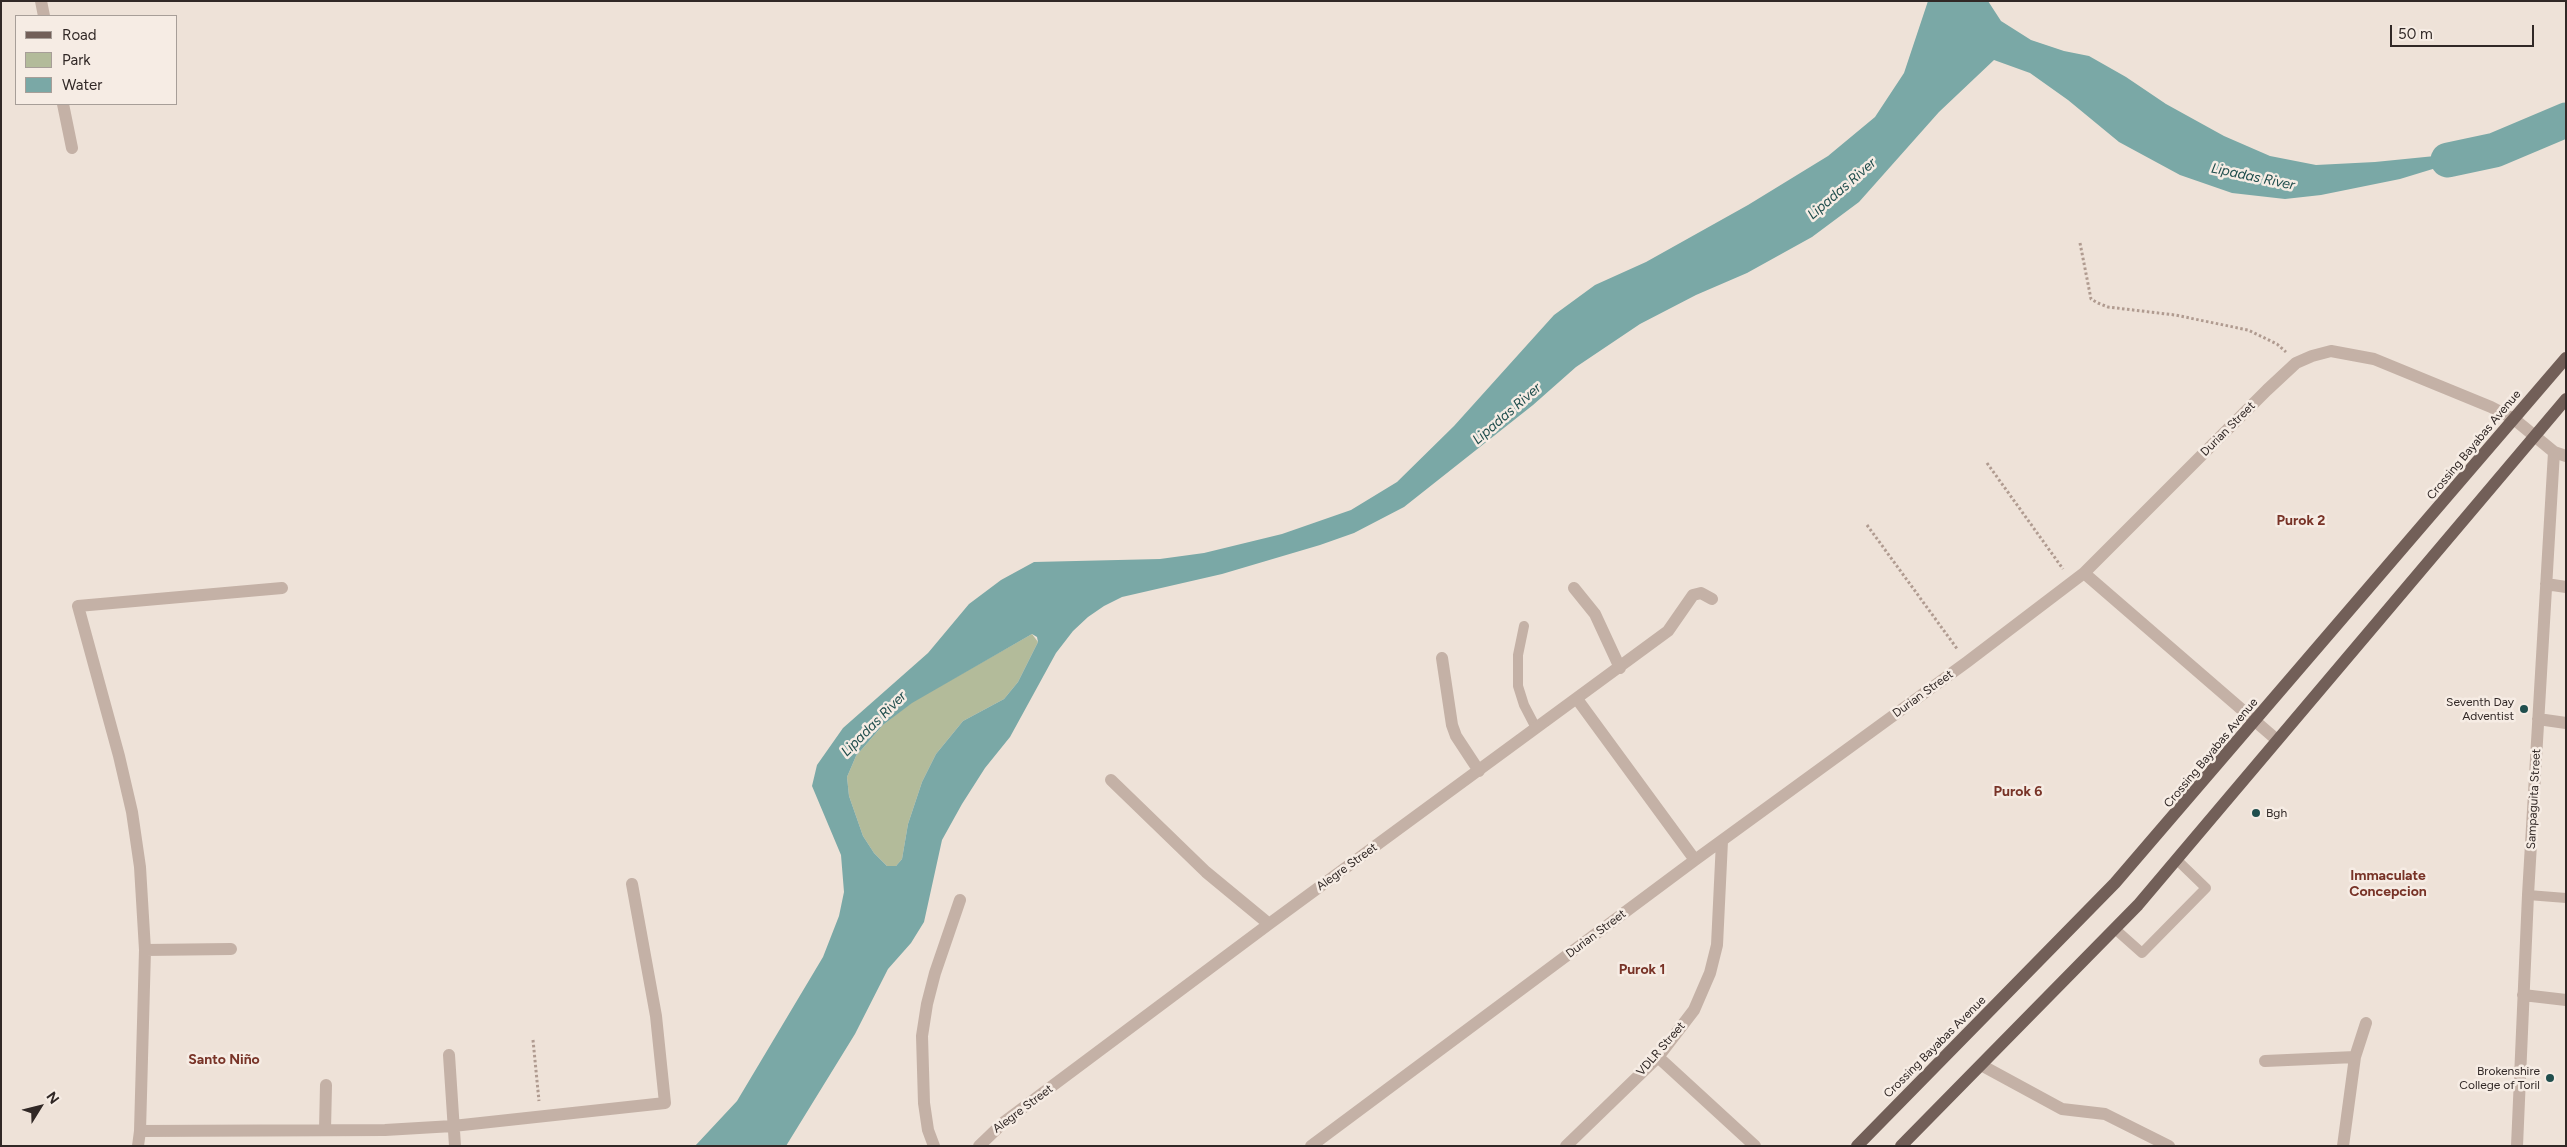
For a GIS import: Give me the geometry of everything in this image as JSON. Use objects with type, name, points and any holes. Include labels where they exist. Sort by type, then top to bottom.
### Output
[{"type":"main road","name":"Crossing Bayabas Avenue","points":[[1857,1146],[2115,883],[2566,358]]},
{"type":"main road","points":[[1901,1146],[2115,929],[2177,860],[2566,399]]},
{"type":"street","points":[[41,1],[44,15]]},
{"type":"street","points":[[63,105],[72,148]]},
{"type":"street","name":"Durian Street","points":[[1311,1146],[2073,582],[2260,397],[2296,364],[2312,356],[2332,351],[2352,353],[2374,359],[2452,389],[2514,419],[2560,454]]},
{"type":"street","name":"Sampaguita Street","points":[[2517,1146],[2528,895],[2546,584],[2560,454]]},
{"type":"street","points":[[2084,573],[2278,740]]},
{"type":"street","points":[[2546,584],[2566,587]]},
{"type":"street","points":[[138,1146],[145,950],[140,867],[132,812],[119,756],[78,606],[282,588]]},
{"type":"street","points":[[1574,588],[1595,614],[1620,668]]},
{"type":"street","name":"Alegre Street","points":[[979,1146],[1004,1122],[1269,924],[1620,668],[1668,631],[1694,595],[1701,593],[1712,599]]},
{"type":"street","points":[[1442,658],[1452,724],[1456,736],[1479,771]]},
{"type":"street","points":[[1577,699],[1695,860]]},
{"type":"street","points":[[2538,719],[2566,722]]},
{"type":"street","points":[[1111,780],[1206,872],[1269,924]]},
{"type":"street","name":"VDLR Street","points":[[1566,1146],[1658,1057],[1694,1010],[1710,973],[1716,946],[1719,923],[1722,841]]},
{"type":"street","points":[[140,1131],[325,1130],[453,1126],[665,1103],[656,1016],[632,884]]},
{"type":"street","points":[[934,1146],[928,1130],[924,1103],[921,1069],[922,1036],[931,989],[960,900]]},
{"type":"street","points":[[145,950],[230,949]]},
{"type":"street","points":[[2523,995],[2566,1000]]},
{"type":"street","points":[[2343,1146],[2355,1057],[2366,1024]]},
{"type":"street","points":[[449,1055],[454,1146]]},
{"type":"street","points":[[1658,1057],[1755,1146]]},
{"type":"street","points":[[2264,1061],[2355,1057]]},
{"type":"street","points":[[1981,1065],[2062,1109],[2105,1114],[2169,1146]]},
{"type":"street","points":[[325,1130],[326,1085]]},
{"type":"lane","points":[[1524,626],[1518,656],[1518,686],[1524,705],[1536,728]]},
{"type":"lane","points":[[2115,929],[2142,953],[2206,888],[2177,860]]},
{"type":"lane","points":[[2528,895],[2566,898]]},
{"type":"path","points":[[2080,243],[2092,299],[2098,303],[2108,307],[2175,315],[2248,330],[2277,344],[2296,364]]},
{"type":"path","points":[[1987,463],[2073,582]]},
{"type":"path","points":[[1867,525],[1967,662]]},
{"type":"path","points":[[533,1040],[541,1116]]},
{"type":"green space","points":[[1032,634],[1038,642],[1018,682],[1004,699],[963,721],[936,754],[922,782],[908,824],[902,859],[896,866],[887,866],[874,853],[863,836],[849,796],[847,777],[856,756],[883,725],[912,702]]},
{"type":"water","points":[[1928,1],[1988,1],[2001,21],[2031,40],[2064,51],[2089,56],[2126,77],[2166,104],[2224,136],[2270,156],[2316,165],[2375,162],[2495,150],[2400,179],[2321,195],[2285,199],[2232,193],[2180,175],[2119,142],[2068,100],[2030,73],[1994,60],[1939,112],[1859,202],[1812,237],[1747,273],[1696,295],[1640,324],[1576,367],[1533,405],[1404,507],[1354,533],[1320,545],[1222,574],[1122,597],[1088,617],[1073,631],[1056,653],[1010,737],[985,768],[962,804],[942,840],[924,922],[911,943],[888,969],[855,1034],[786,1146],[695,1146],[737,1101],[823,957],[839,916],[844,892],[841,855],[812,786],[817,765],[843,728],[928,653],[969,604],[1001,580],[1034,562],[1160,559],[1204,553],[1282,534],[1351,510],[1397,482],[1454,426],[1554,315],[1595,285],[1646,262],[1748,205],[1828,156],[1875,117],[1904,73]],"holes":[[[1032,634],[1037,637],[1038,642],[1018,682],[1004,699],[963,721],[936,754],[922,782],[908,824],[902,859],[896,866],[887,866],[874,853],[863,836],[849,796],[847,777],[856,756],[883,725],[912,703]]]},
{"type":"waterway","name":"Lipadas River","points":[[2448,160],[2495,150],[2566,120]]},
{"type":"place","name":"Seventh Day Adventist","points":[[2524,709]]},
{"type":"place","name":"Bgh","points":[[2256,813]]},
{"type":"place","name":"Brokenshire College of Toril","points":[[2550,1078]]},
{"type":"district","name":"Purok 2","points":[[2301,521]]},
{"type":"district","name":"Purok 6","points":[[2018,792]]},
{"type":"district","name":"Immaculate Concepcion","points":[[2388,884]]},
{"type":"district","name":"Purok 1","points":[[1642,970]]},
{"type":"district","name":"Santo Niño","points":[[224,1060]]}]
